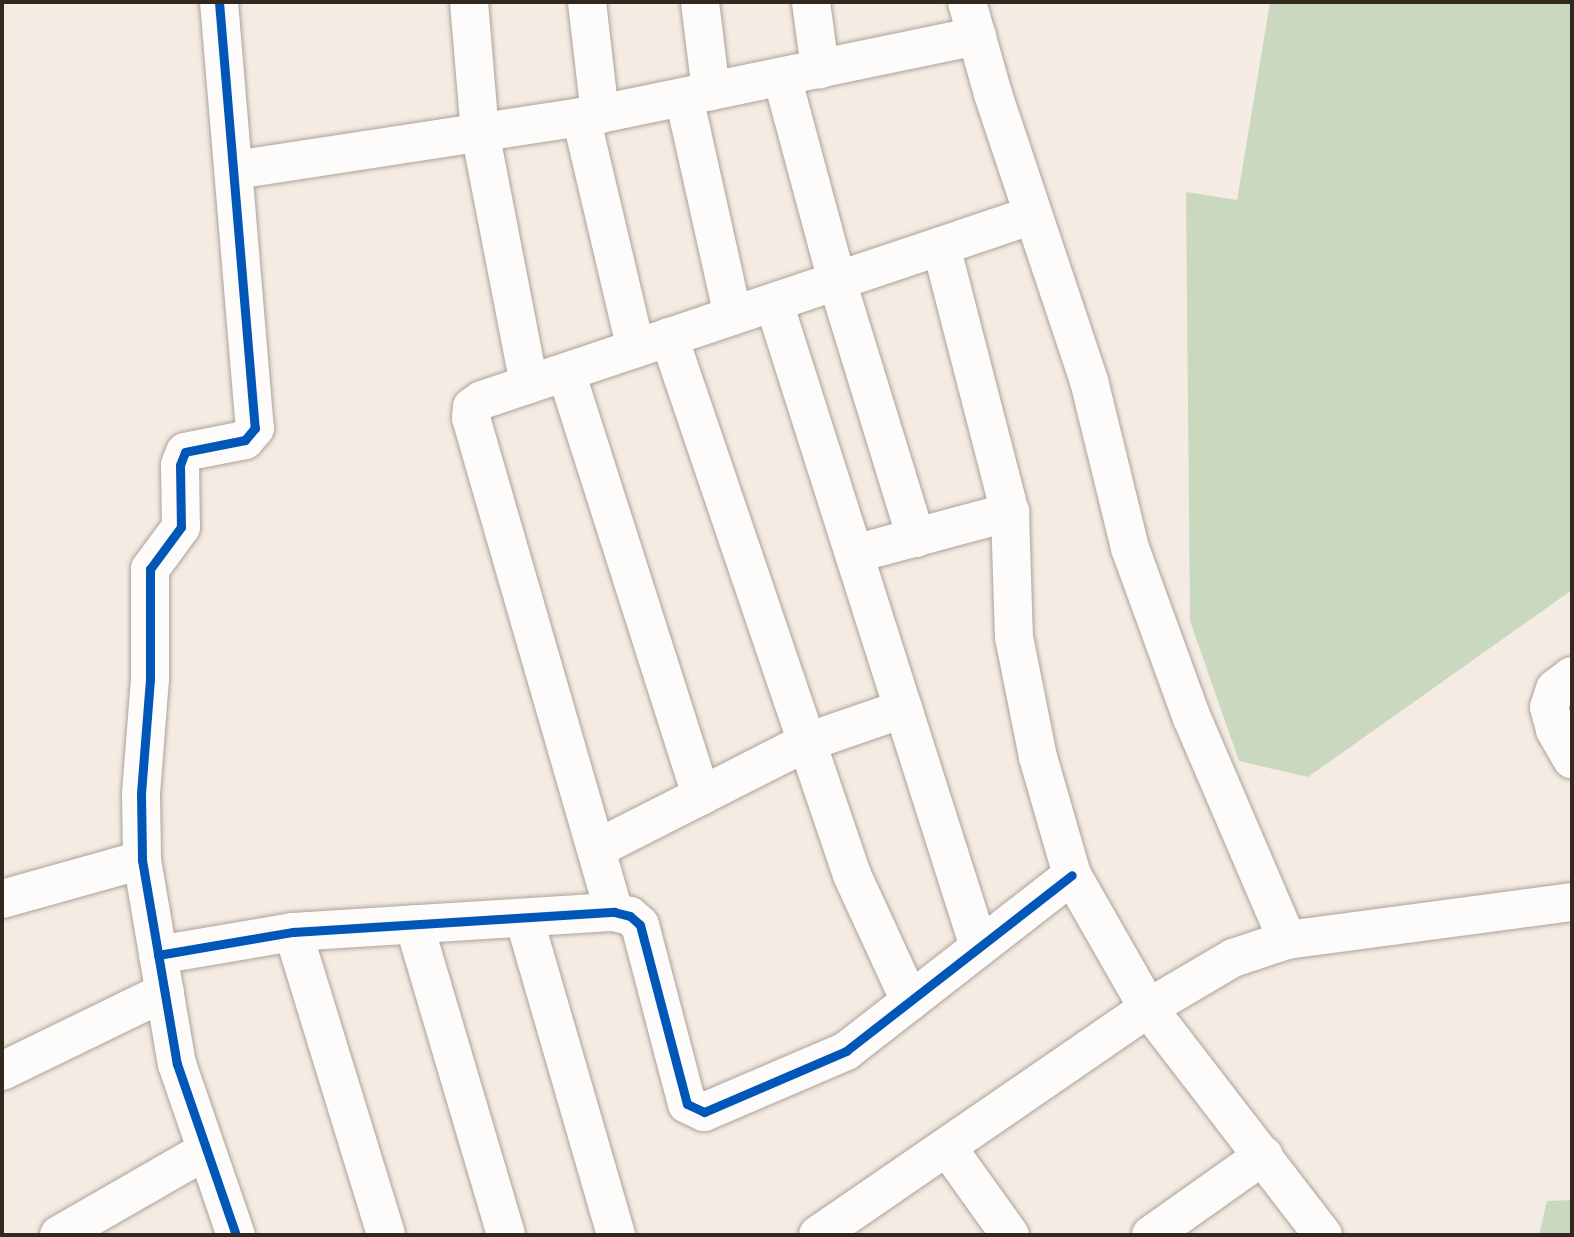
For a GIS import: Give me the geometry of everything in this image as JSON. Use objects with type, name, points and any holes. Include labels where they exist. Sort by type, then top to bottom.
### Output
[{"type":"street","points":[[219,2],[256,428],[245,440],[185,452],[180,465],[181,527],[150,569],[142,860],[177,1064],[236,1235]]},
{"type":"street","points":[[470,2],[480,132],[529,384]]},
{"type":"street","points":[[587,2],[591,115],[653,343],[807,741],[852,875],[910,1001]]},
{"type":"street","points":[[700,2],[698,94],[733,316]]},
{"type":"street","points":[[811,2],[820,69]]},
{"type":"street","points":[[235,170],[591,115],[782,77],[820,69],[972,19],[1089,381],[1135,562],[1192,718],[1287,940]]},
{"type":"street","points":[[782,77],[837,281],[916,538]]},
{"type":"street","points":[[614,912],[471,418],[472,407],[482,400],[1034,215]]},
{"type":"street","points":[[941,246],[1010,512],[1014,637],[1038,757],[1072,875],[1148,1008],[1323,1235]]},
{"type":"street","points":[[774,303],[979,947]]},
{"type":"street","points":[[566,372],[701,796]]},
{"type":"street","points":[[854,554],[1010,512]]},
{"type":"street","points":[[1571,754],[1555,730],[1549,707],[1555,689],[1572,676]]},
{"type":"street","points":[[596,849],[807,741],[903,709]]},
{"type":"street","points":[[2,899],[142,860]]},
{"type":"street","points":[[158,955],[293,932],[614,912],[630,916],[640,925],[692,1110],[704,1112],[846,1051],[1072,875]]},
{"type":"street","points":[[818,1235],[1148,1008],[1233,958],[1287,940],[1572,902]]},
{"type":"street","points":[[524,918],[616,1235]]},
{"type":"street","points":[[414,924],[506,1235]]},
{"type":"street","points":[[293,932],[386,1235]]},
{"type":"street","points":[[2,1071],[165,992]]},
{"type":"street","points":[[947,1147],[1010,1235]]},
{"type":"street","points":[[59,1235],[205,1151]]},
{"type":"street","points":[[1151,1235],[1264,1156]]},
{"type":"green space","points":[[1270,2],[1572,2],[1572,590],[1308,777],[1239,761],[1190,621],[1186,192],[1237,200]]},
{"type":"green space","points":[[1572,1200],[1572,1235],[1539,1235],[1547,1201]]},
{"type":"cycle path","points":[[219,2],[255,428],[245,440],[185,452],[180,465],[181,527],[150,569],[150,679],[141,794],[142,860],[177,1064],[236,1235]]},
{"type":"cycle path","points":[[158,955],[293,932],[614,912],[630,916],[640,925],[687,1104],[704,1112],[846,1051],[1072,875]]}]
